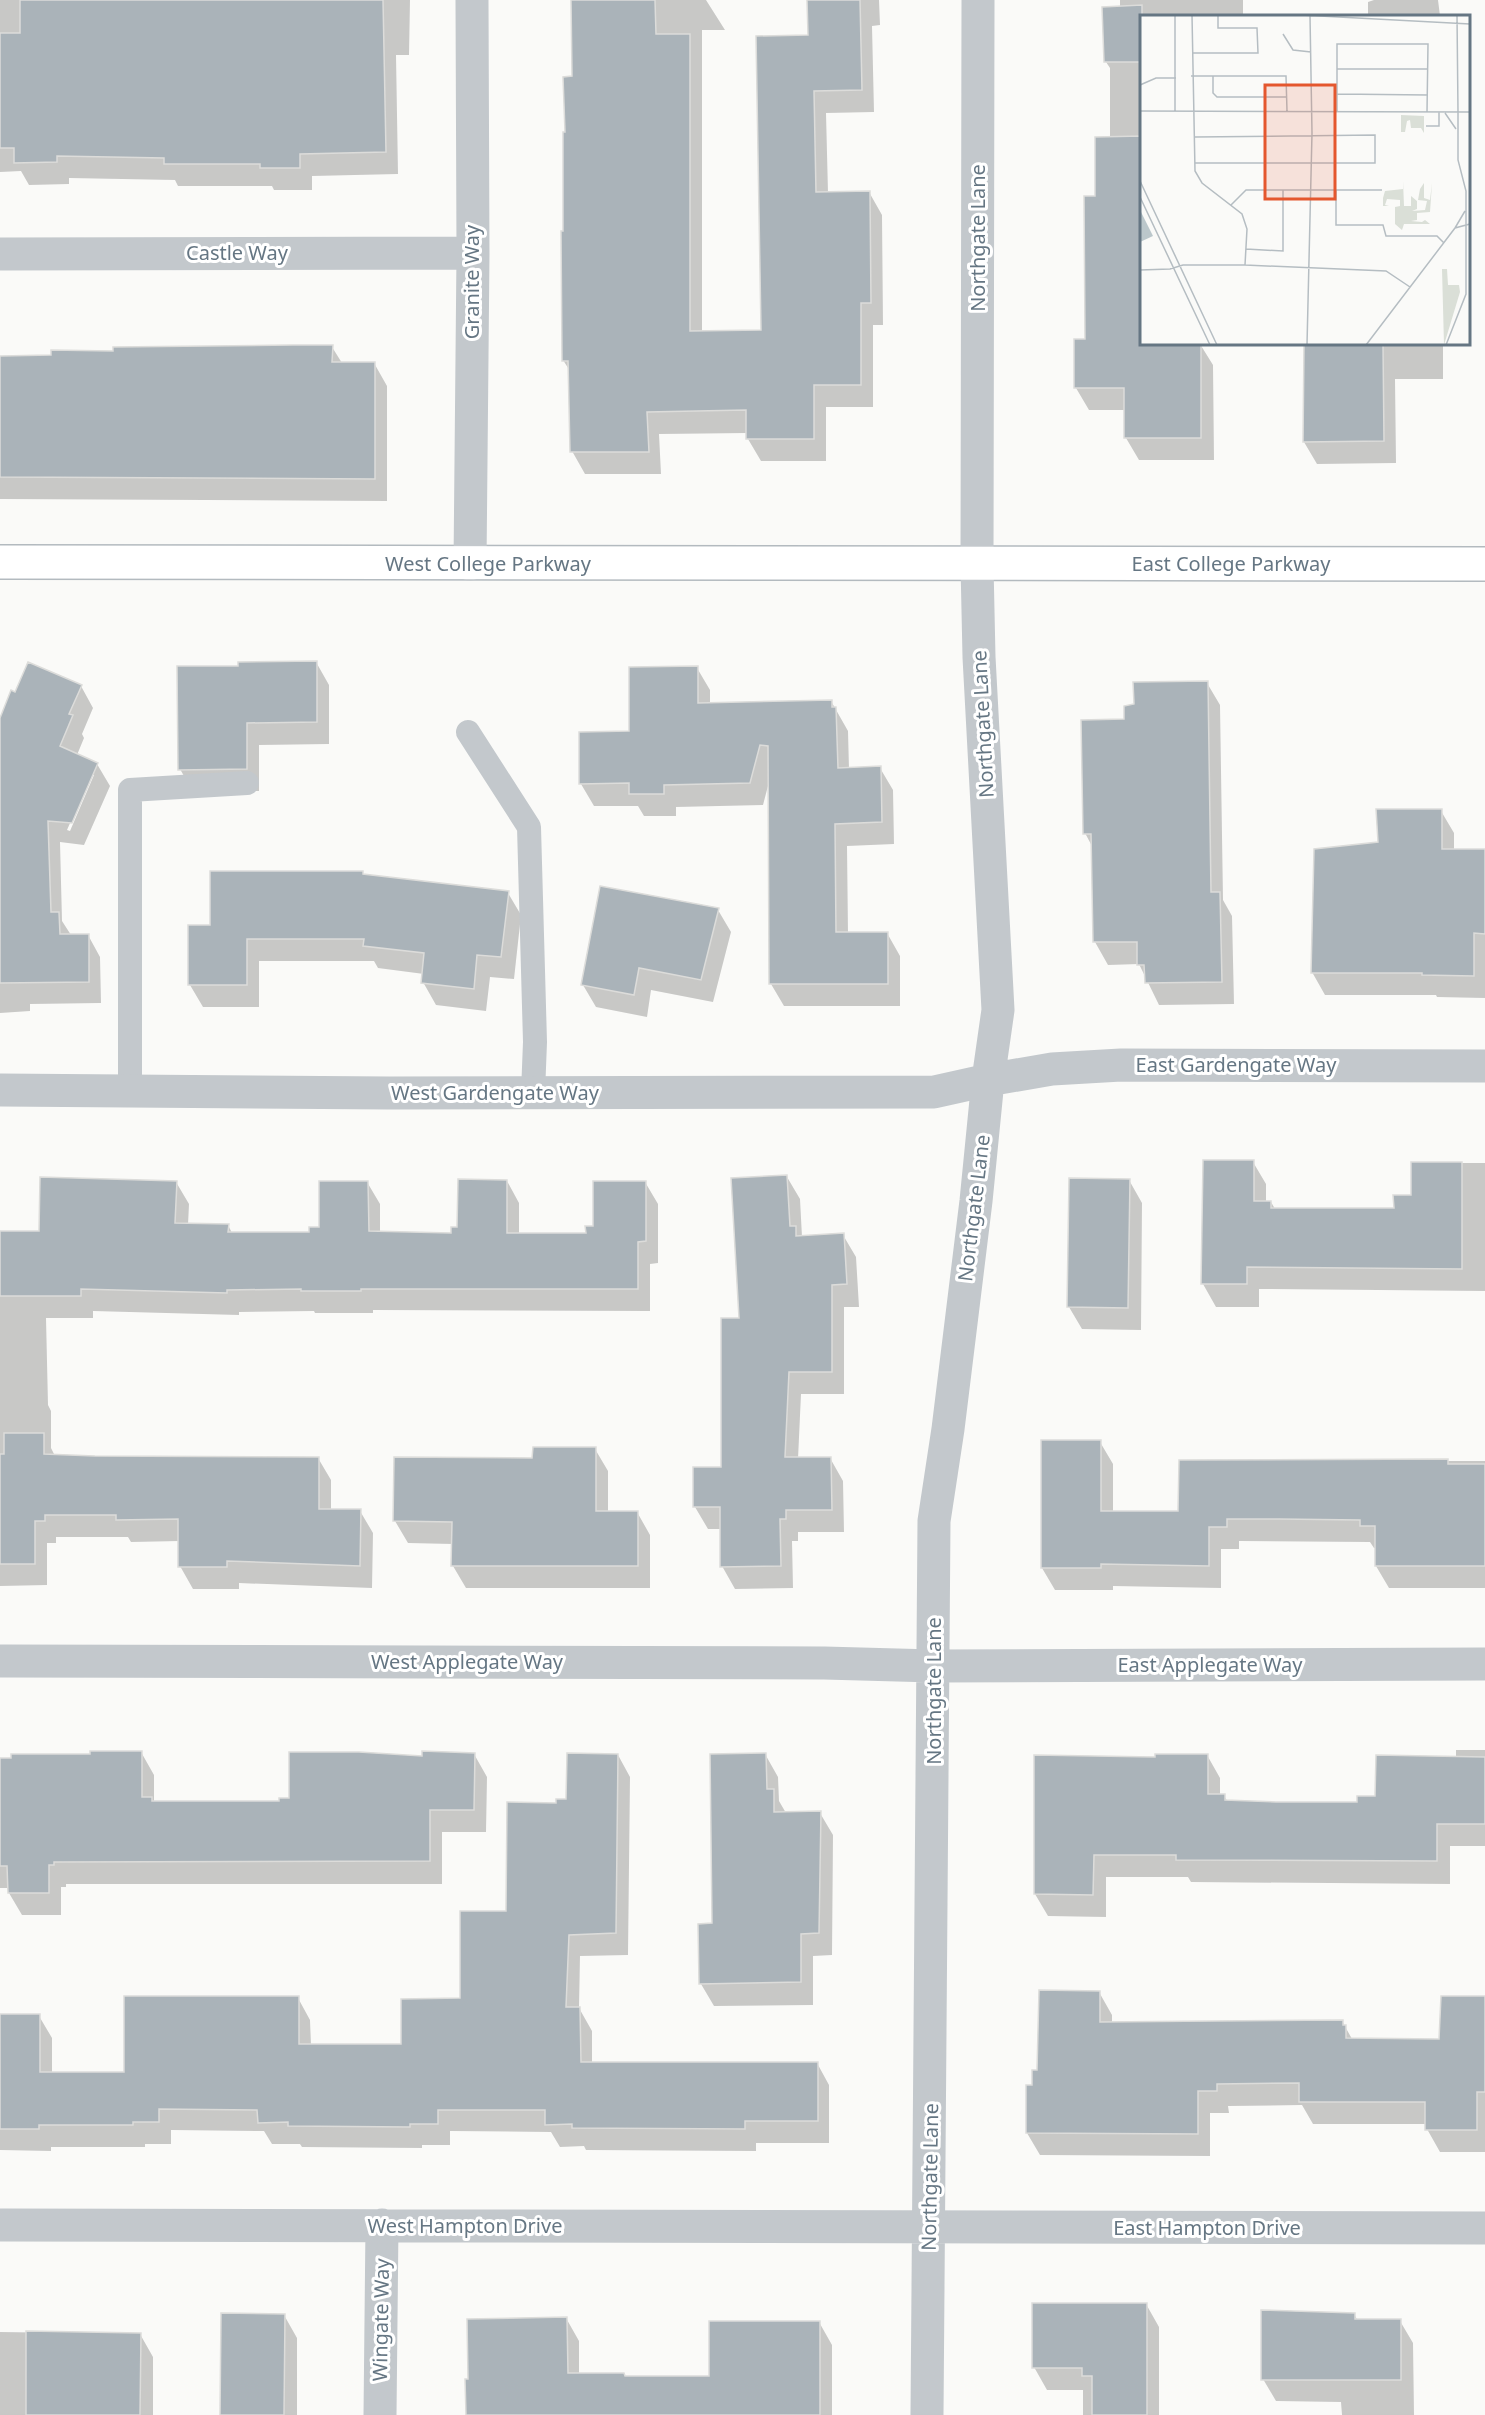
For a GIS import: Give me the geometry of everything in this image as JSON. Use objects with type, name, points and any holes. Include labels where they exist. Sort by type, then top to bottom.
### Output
[{"type":"main road","name":"West College Parkway","points":[[0,562],[977,565]]},
{"type":"main road","name":"East College Parkway","points":[[977,565],[1485,564]]},
{"type":"street","name":"Granite Way","points":[[470,564],[473,253],[472,0]]},
{"type":"street","name":"Northgate Lane","points":[[927,2415],[934,1521],[948,1430],[998,1010],[979,657],[977,565],[978,0]]},
{"type":"street","name":"Castle Way","points":[[0,254],[473,253]]},
{"type":"street","name":"East Gardengate Way","points":[[988,1080],[1052,1069],[1121,1065],[1485,1066]]},
{"type":"street","name":"West Gardengate Way","points":[[0,1090],[533,1093],[934,1092],[988,1080]]},
{"type":"street","name":"West Applegate Way","points":[[0,1661],[824,1663],[934,1666]]},
{"type":"street","name":"East Applegate Way","points":[[934,1666],[1485,1664]]},
{"type":"street","name":"West Hampton Drive","points":[[0,2225],[930,2228]]},
{"type":"street","name":"Wingate Way","points":[[380,2415],[382,2225]]},
{"type":"street","name":"East Hampton Drive","points":[[930,2228],[1485,2228]]},
{"type":"lane","points":[[468,732],[529,827],[535,1042],[533,1093]]},
{"type":"lane","points":[[130,1090],[130,790],[247,783]]},
{"type":"building","points":[[20,0],[383,0],[386,152],[300,154],[300,168],[260,168],[260,164],[164,164],[164,158],[57,156],[57,162],[14,163],[14,148],[0,148],[0,33],[20,33]]},
{"type":"building","points":[[571,0],[655,0],[656,34],[690,34],[690,331],[761,330],[756,36],[808,35],[807,0],[860,0],[862,90],[814,91],[816,192],[870,191],[871,303],[861,303],[861,385],[814,385],[814,439],[746,439],[746,410],[647,412],[649,452],[570,452],[568,361],[562,361],[561,231],[563,231],[563,132],[565,132],[563,77],[572,76]]},
{"type":"building","points":[[1142,5],[1140,62],[1104,62],[1102,7]]},
{"type":"building","points":[[1140,136],[1140,345],[1201,345],[1201,438],[1124,438],[1124,388],[1074,388],[1074,339],[1085,339],[1084,196],[1095,196],[1095,137]]},
{"type":"building","points":[[333,345],[332,362],[375,362],[375,479],[0,477],[0,356],[51,355],[51,350],[113,351],[113,347]]},
{"type":"building","points":[[1304,345],[1383,345],[1384,441],[1303,442]]},
{"type":"building","points":[[317,661],[317,722],[247,723],[247,769],[178,770],[177,666],[238,666],[238,662]]},
{"type":"building","points":[[28,662],[82,685],[69,714],[73,715],[60,746],[98,763],[72,823],[48,821],[51,912],[59,912],[60,934],[89,934],[89,982],[0,983],[0,718],[11,690],[15,692]]},
{"type":"building","points":[[698,666],[698,703],[832,700],[832,707],[836,707],[838,768],[881,766],[882,822],[835,824],[836,932],[888,932],[888,984],[769,984],[768,746],[760,745],[750,783],[664,785],[664,794],[629,794],[629,783],[579,784],[579,732],[629,731],[629,667]]},
{"type":"building","points":[[1208,681],[1211,892],[1220,892],[1222,982],[1145,983],[1144,965],[1137,965],[1137,942],[1093,942],[1091,834],[1083,834],[1081,720],[1124,719],[1124,706],[1134,704],[1133,682]]},
{"type":"building","points":[[1376,809],[1442,809],[1442,849],[1485,849],[1485,934],[1474,933],[1474,976],[1422,975],[1422,973],[1311,973],[1314,849],[1378,842]]},
{"type":"building","points":[[210,871],[363,871],[363,874],[509,891],[501,957],[477,955],[474,989],[421,983],[424,953],[363,946],[364,939],[247,939],[247,985],[188,985],[188,925],[210,925]]},
{"type":"building","points":[[600,886],[719,908],[701,980],[639,968],[634,995],[581,985]]},
{"type":"building","points":[[1203,1160],[1254,1160],[1254,1201],[1271,1201],[1271,1208],[1394,1208],[1393,1195],[1411,1195],[1411,1162],[1462,1162],[1462,1269],[1247,1267],[1247,1284],[1201,1284]]},
{"type":"building","points":[[787,1175],[790,1226],[796,1226],[796,1236],[844,1233],[847,1284],[832,1285],[832,1372],[789,1372],[785,1457],[831,1457],[832,1510],[786,1510],[786,1519],[780,1519],[781,1566],[720,1567],[720,1507],[693,1507],[693,1467],[721,1467],[721,1318],[739,1318],[731,1178]]},
{"type":"building","points":[[40,1177],[177,1181],[175,1223],[229,1224],[228,1232],[309,1232],[309,1227],[319,1227],[319,1181],[368,1181],[369,1231],[451,1233],[451,1227],[457,1227],[458,1179],[507,1180],[507,1233],[586,1233],[585,1226],[593,1226],[593,1181],[646,1181],[646,1241],[638,1242],[638,1289],[301,1291],[301,1289],[227,1290],[227,1293],[81,1289],[81,1296],[0,1296],[0,1231],[39,1231]]},
{"type":"building","points":[[1069,1178],[1130,1179],[1128,1308],[1067,1307]]},
{"type":"building","points":[[4,1433],[44,1433],[44,1454],[319,1457],[319,1509],[361,1509],[360,1566],[227,1561],[227,1567],[178,1567],[178,1519],[116,1520],[116,1515],[45,1515],[45,1521],[35,1521],[35,1564],[0,1564],[0,1454],[4,1454]]},
{"type":"building","points":[[1041,1440],[1101,1440],[1101,1511],[1178,1511],[1179,1460],[1448,1459],[1448,1464],[1485,1464],[1485,1566],[1375,1566],[1375,1526],[1360,1526],[1360,1520],[1227,1519],[1227,1527],[1209,1527],[1209,1566],[1101,1564],[1101,1568],[1041,1568]]},
{"type":"building","points":[[533,1447],[596,1447],[596,1511],[638,1511],[638,1566],[451,1566],[452,1522],[393,1521],[394,1457],[532,1458]]},
{"type":"building","points":[[90,1751],[142,1751],[142,1797],[152,1797],[152,1801],[279,1801],[279,1798],[289,1798],[289,1752],[359,1752],[422,1756],[422,1751],[475,1753],[474,1810],[430,1810],[430,1861],[54,1862],[54,1865],[49,1865],[49,1893],[8,1893],[7,1866],[0,1866],[0,1758],[11,1758],[11,1754],[90,1754]]},
{"type":"building","points":[[567,1753],[618,1754],[616,1933],[569,1935],[566,2007],[580,2007],[581,2062],[818,2062],[818,2121],[745,2121],[745,2129],[572,2128],[572,2124],[545,2125],[545,2110],[438,2110],[438,2124],[410,2124],[410,2127],[288,2126],[288,2122],[258,2123],[257,2110],[159,2109],[159,2122],[133,2122],[133,2125],[39,2125],[39,2129],[0,2129],[0,2014],[40,2014],[40,2072],[124,2072],[124,1996],[299,1996],[299,2044],[401,2044],[401,1999],[460,1998],[460,1911],[506,1911],[507,1802],[556,1803],[556,1799],[566,1799]]},
{"type":"building","points":[[766,1753],[767,1789],[774,1789],[774,1812],[821,1811],[819,1933],[801,1934],[801,1982],[699,1984],[698,1924],[712,1923],[710,1754]]},
{"type":"building","points":[[1155,1754],[1208,1754],[1208,1794],[1225,1794],[1225,1800],[1276,1802],[1357,1802],[1357,1796],[1375,1796],[1376,1755],[1485,1757],[1485,1824],[1437,1824],[1437,1861],[1176,1860],[1176,1855],[1094,1855],[1093,1895],[1034,1894],[1034,1755],[1155,1757]]},
{"type":"building","points":[[1039,1990],[1100,1991],[1100,2022],[1343,2020],[1343,2025],[1346,2025],[1346,2038],[1439,2039],[1441,1996],[1485,1996],[1485,2092],[1477,2092],[1477,2130],[1425,2130],[1425,2102],[1299,2102],[1299,2083],[1217,2084],[1217,2091],[1198,2091],[1198,2134],[1026,2133],[1026,2085],[1032,2085],[1032,2070],[1037,2070]]},
{"type":"building","points":[[1032,2303],[1147,2303],[1147,2415],[1092,2415],[1092,2376],[1082,2376],[1082,2368],[1032,2368]]},
{"type":"building","points":[[1261,2310],[1355,2313],[1355,2319],[1401,2319],[1401,2380],[1261,2380]]},
{"type":"building","points":[[221,2313],[285,2314],[284,2415],[220,2415]]},
{"type":"building","points":[[567,2317],[568,2373],[624,2373],[625,2376],[709,2376],[709,2321],[820,2321],[820,2415],[466,2415],[467,2319]]},
{"type":"building","points":[[26,2331],[141,2333],[140,2415],[26,2415]]}]
